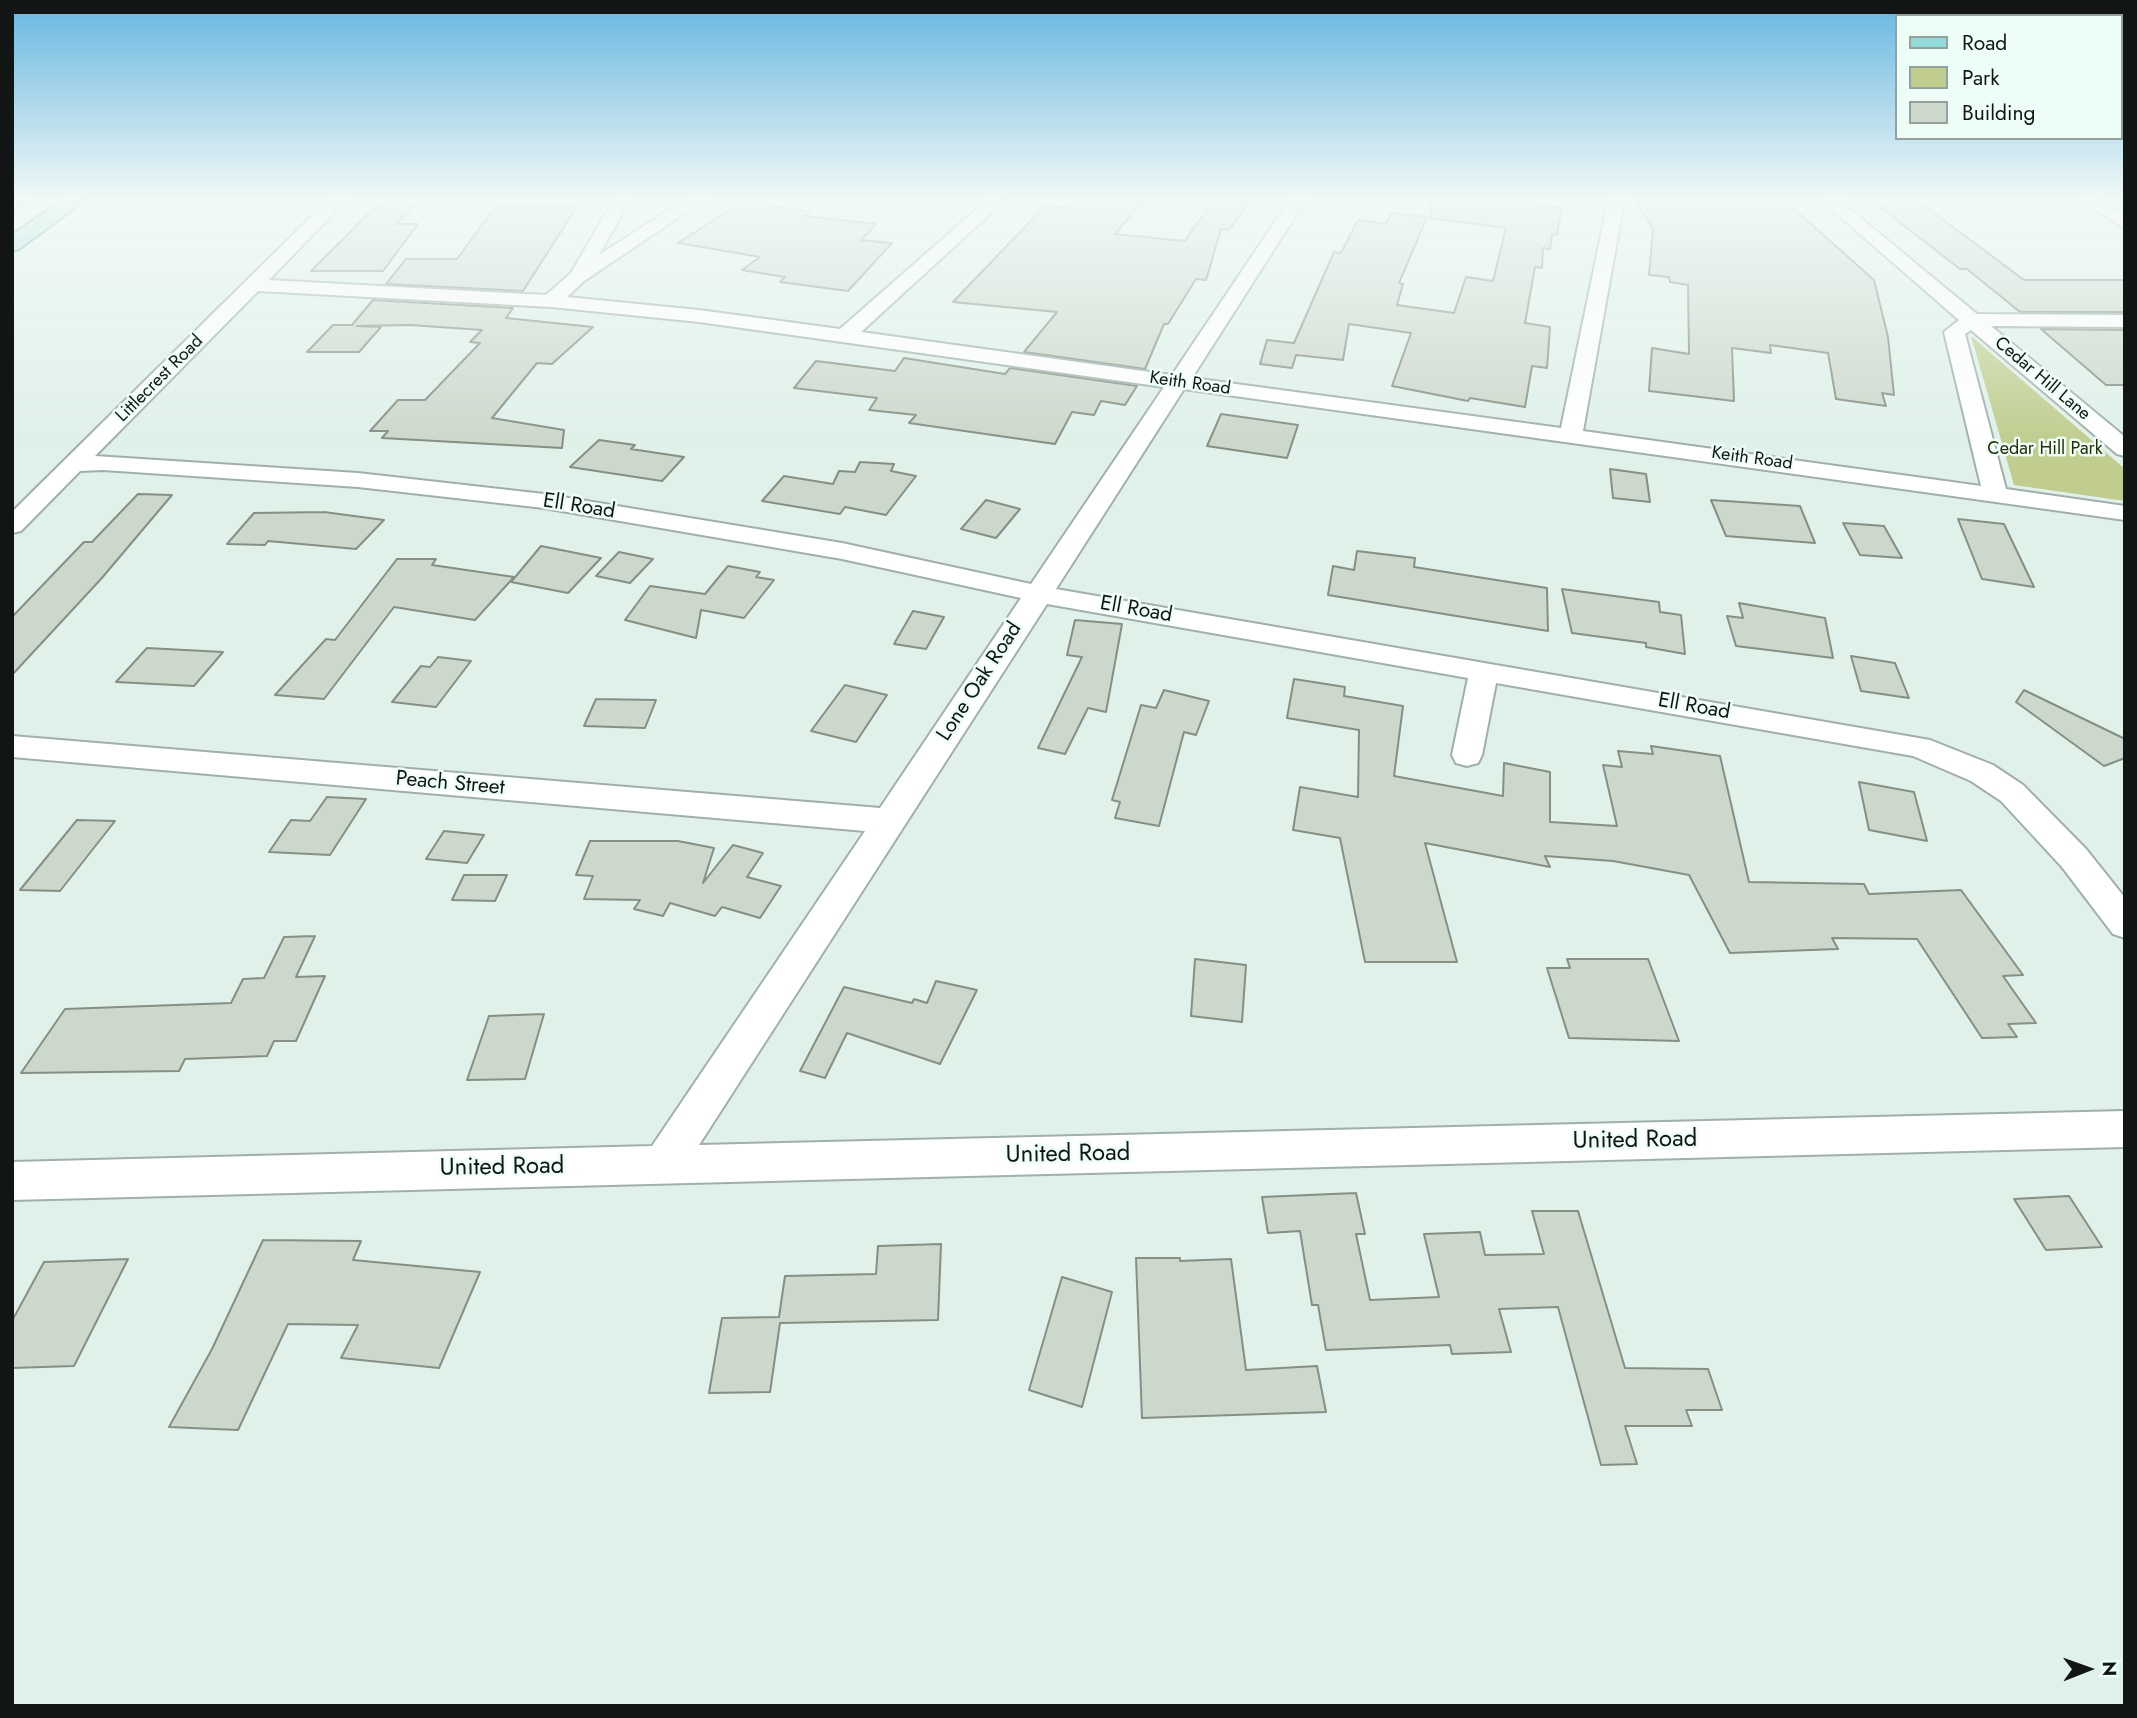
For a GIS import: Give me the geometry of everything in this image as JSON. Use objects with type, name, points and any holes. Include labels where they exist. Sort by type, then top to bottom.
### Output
[{"type":"street","name":"Littlecrest Road","points":[[12,526],[257,281]]},
{"type":"street","points":[[551,301],[572,281]]},
{"type":"street","points":[[846,335],[906,281]]},
{"type":"street","name":"Lone Oak Road","points":[[664,1164],[1244,281]]},
{"type":"street","points":[[1571,434],[1601,281]]},
{"type":"street","name":"Cedar Hill Lane","points":[[1926,281],[2125,449]]},
{"type":"street","name":"Keith Road","points":[[253,285],[627,307],[1571,434],[2125,513]]},
{"type":"street","points":[[1995,493],[1954,332],[1972,320],[2125,321]]},
{"type":"street","name":"Ell Road","points":[[75,464],[103,463],[358,480],[544,501],[842,551],[1038,594],[1919,747],[1982,773],[2032,812],[2074,858],[2125,925]]},
{"type":"street","points":[[1467,755],[1484,671]]},
{"type":"street","name":"Peach Street","points":[[12,746],[888,821]]},
{"type":"street","name":"United Road","points":[[12,1181],[2125,1129]]},
{"type":"green space","name":"Cedar Hill Park","points":[[1971,336],[2125,469],[2125,501],[2014,485]]},
{"type":"building","points":[[388,281],[529,281],[523,291],[386,284]]},
{"type":"building","points":[[781,281],[857,281],[848,291]]},
{"type":"building","points":[[973,281],[1195,281],[1168,324],[1164,324],[1145,369],[1024,352],[1057,312],[953,302]]},
{"type":"building","points":[[1321,281],[1400,281],[1403,284],[1397,305],[1454,313],[1465,281],[1532,281],[1525,323],[1550,327],[1547,368],[1532,366],[1525,407],[1470,398],[1468,401],[1392,386],[1411,333],[1349,324],[1343,360],[1296,355],[1292,368],[1260,364],[1267,340],[1294,343]]},
{"type":"building","points":[[1874,281],[1888,337],[1894,395],[1882,393],[1886,406],[1836,399],[1828,353],[1770,345],[1771,353],[1732,348],[1734,401],[1649,391],[1652,348],[1689,354],[1688,285],[1670,282]]},
{"type":"building","points":[[1982,281],[2125,281],[2125,312],[2020,312]]},
{"type":"building","points":[[373,300],[513,308],[506,318],[593,327],[552,364],[537,363],[492,418],[564,430],[562,448],[382,438],[388,431],[370,431],[398,400],[425,400],[480,343],[470,342],[482,330],[410,325],[357,326],[381,327],[359,352],[307,352],[333,325],[352,325]]},
{"type":"building","points":[[2041,329],[2125,330],[2125,385],[2106,385]]},
{"type":"building","points":[[904,358],[1005,374],[1010,368],[1137,386],[1125,405],[1101,401],[1094,415],[1072,412],[1055,444],[909,423],[916,415],[869,410],[877,398],[794,388],[816,361],[895,371]]},
{"type":"building","points":[[1221,414],[1298,425],[1287,458],[1207,446]]},
{"type":"building","points":[[599,440],[635,445],[631,449],[684,457],[662,481],[570,467]]},
{"type":"building","points":[[860,462],[894,464],[891,471],[916,476],[886,515],[845,507],[840,514],[762,501],[784,476],[833,484],[839,471],[855,472]]},
{"type":"building","points":[[1610,469],[1646,474],[1650,502],[1613,498]]},
{"type":"building","points":[[138,494],[172,495],[101,579],[12,675],[12,617],[84,542],[92,542]]},
{"type":"building","points":[[986,500],[1020,509],[996,538],[961,529]]},
{"type":"building","points":[[1711,500],[1800,506],[1815,543],[1726,536]]},
{"type":"building","points":[[324,512],[384,520],[356,549],[268,541],[265,545],[227,544],[254,513]]},
{"type":"building","points":[[1958,519],[2004,524],[2034,587],[1982,579]]},
{"type":"building","points":[[1843,523],[1884,526],[1902,558],[1860,555]]},
{"type":"building","points":[[541,546],[601,558],[568,593],[511,582]]},
{"type":"building","points":[[1357,551],[1415,558],[1414,567],[1547,588],[1548,631],[1328,595],[1333,566],[1354,570]]},
{"type":"building","points":[[619,552],[653,559],[630,583],[596,576]]},
{"type":"building","points":[[397,559],[436,559],[432,565],[514,577],[475,620],[394,607],[324,699],[275,695],[326,639],[335,640]]},
{"type":"building","points":[[728,566],[760,572],[756,577],[774,580],[744,618],[701,610],[696,638],[625,620],[650,586],[705,594]]},
{"type":"building","points":[[1562,589],[1659,602],[1660,612],[1681,615],[1685,654],[1646,647],[1646,643],[1572,633]]},
{"type":"building","points":[[1739,603],[1825,618],[1833,658],[1736,646],[1727,616],[1743,618]]},
{"type":"building","points":[[913,611],[944,617],[926,649],[894,644]]},
{"type":"building","points":[[1075,620],[1122,624],[1106,712],[1088,708],[1065,754],[1038,748],[1082,657],[1067,655]]},
{"type":"building","points":[[147,648],[223,652],[194,686],[116,682]]},
{"type":"building","points":[[1851,656],[1895,663],[1909,698],[1861,691]]},
{"type":"building","points":[[438,657],[471,661],[436,707],[392,702],[421,666],[430,667]]},
{"type":"building","points":[[1294,679],[1345,687],[1344,696],[1403,706],[1394,776],[1503,796],[1504,763],[1550,772],[1550,822],[1617,826],[1603,765],[1622,767],[1618,751],[1653,754],[1651,746],[1720,756],[1749,882],[1864,884],[1869,894],[1961,890],[2023,975],[2003,976],[2036,1023],[2008,1024],[2017,1037],[1982,1038],[1917,939],[1832,938],[1838,949],[1730,953],[1689,875],[1613,861],[1545,856],[1550,867],[1425,843],[1457,962],[1365,962],[1340,838],[1293,830],[1300,787],[1358,797],[1359,730],[1287,718]]},
{"type":"building","points":[[845,685],[887,695],[856,742],[811,731]]},
{"type":"building","points":[[1164,690],[1209,701],[1196,735],[1184,732],[1159,826],[1115,818],[1120,802],[1112,800],[1141,705],[1156,708]]},
{"type":"building","points":[[2024,690],[2125,739],[2125,758],[2104,766],[2016,702]]},
{"type":"building","points":[[596,699],[656,700],[645,728],[584,726]]},
{"type":"building","points":[[1859,782],[1914,792],[1927,841],[1869,830]]},
{"type":"building","points":[[327,797],[366,799],[330,855],[269,852],[291,820],[310,821]]},
{"type":"building","points":[[77,820],[115,821],[60,891],[20,890]]},
{"type":"building","points":[[444,831],[484,835],[467,863],[426,859]]},
{"type":"building","points":[[590,841],[678,841],[714,848],[703,883],[733,845],[763,853],[747,877],[781,886],[760,918],[722,907],[715,916],[670,903],[663,916],[634,909],[640,900],[584,899],[593,876],[576,875]]},
{"type":"building","points":[[464,875],[507,875],[495,901],[452,900]]},
{"type":"building","points":[[315,936],[296,977],[325,976],[296,1041],[274,1041],[267,1056],[185,1059],[179,1071],[21,1073],[65,1009],[231,1003],[243,979],[264,978],[284,937]]},
{"type":"building","points":[[1195,959],[1246,965],[1242,1022],[1191,1016]]},
{"type":"building","points":[[1567,959],[1648,959],[1679,1041],[1569,1038],[1547,968],[1570,968]]},
{"type":"building","points":[[936,981],[977,990],[940,1064],[847,1033],[825,1078],[800,1071],[844,987],[912,1003],[914,999],[927,1003]]},
{"type":"building","points":[[544,1014],[525,1079],[467,1080],[489,1016]]},
{"type":"building","points":[[1356,1193],[1365,1234],[1356,1234],[1370,1300],[1439,1297],[1424,1234],[1480,1232],[1485,1255],[1544,1254],[1532,1211],[1578,1211],[1625,1368],[1708,1369],[1722,1410],[1686,1410],[1692,1426],[1625,1426],[1637,1464],[1601,1465],[1558,1307],[1499,1309],[1511,1352],[1452,1354],[1450,1345],[1326,1350],[1318,1305],[1312,1305],[1300,1231],[1268,1233],[1262,1197]]},
{"type":"building","points":[[2069,1196],[2102,1247],[2046,1250],[2014,1199]]},
{"type":"building","points":[[263,1240],[361,1241],[353,1260],[480,1272],[439,1368],[341,1358],[358,1325],[288,1324],[238,1430],[169,1427],[212,1349]]},
{"type":"building","points":[[941,1244],[938,1320],[780,1323],[770,1392],[709,1393],[722,1318],[779,1317],[785,1276],[876,1274],[878,1246]]},
{"type":"building","points":[[1136,1258],[1180,1258],[1180,1261],[1231,1259],[1246,1370],[1317,1366],[1326,1412],[1142,1418]]},
{"type":"building","points":[[128,1259],[74,1366],[12,1368],[12,1321],[44,1262]]},
{"type":"building","points":[[1062,1277],[1112,1292],[1082,1407],[1029,1390]]}]
